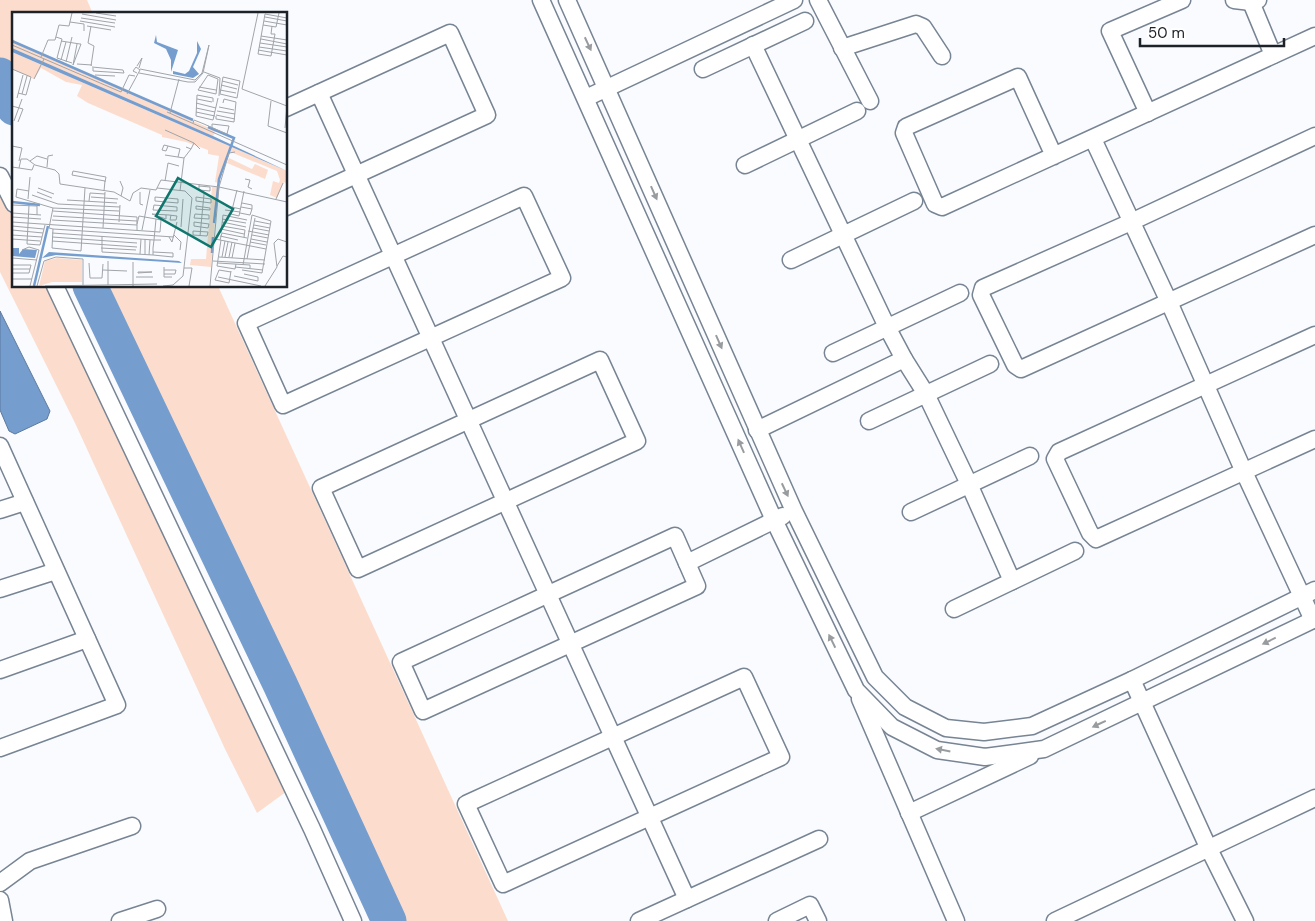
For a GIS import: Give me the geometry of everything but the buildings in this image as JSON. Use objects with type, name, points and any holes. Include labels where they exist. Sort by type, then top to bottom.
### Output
[{"type":"street","points":[[541,0],[774,520],[856,690],[956,921]]},
{"type":"street","points":[[567,0],[794,511],[875,677],[905,706],[946,728],[984,732],[1032,726],[1132,680],[1308,593]]},
{"type":"street","points":[[586,98],[794,0]]},
{"type":"street","points":[[745,165],[863,106],[842,48],[818,0]]},
{"type":"street","points":[[1148,112],[1110,31],[1182,0]]},
{"type":"street","points":[[1234,0],[1255,1],[1273,55]]},
{"type":"street","points":[[703,69],[805,21]]},
{"type":"street","points":[[842,48],[916,24],[923,27],[942,56]]},
{"type":"street","points":[[288,107],[450,33],[487,115],[288,206]]},
{"type":"street","points":[[1054,156],[1018,77],[906,127],[904,132],[935,204],[942,207],[1093,139],[1315,36]]},
{"type":"street","points":[[753,45],[887,327],[926,394],[970,484],[1012,581]]},
{"type":"street","points":[[319,93],[687,899]]},
{"type":"street","points":[[1315,136],[1131,222],[983,288],[981,295],[1015,366],[1021,370],[1315,235]]},
{"type":"street","points":[[909,813],[1314,620],[1308,593],[1244,472],[1169,302],[1093,139]]},
{"type":"street","points":[[2,184],[12,201]]},
{"type":"street","points":[[524,196],[562,278],[284,405],[246,323],[394,256],[524,196]]},
{"type":"street","points":[[791,260],[914,201]]},
{"type":"street","points":[[55,288],[304,811],[353,921]]},
{"type":"street","points":[[833,353],[960,293]]},
{"type":"street","points":[[1315,335],[1059,452],[1055,459],[1090,533],[1096,539],[1315,439]]},
{"type":"street","points":[[757,430],[904,359]]},
{"type":"street","points":[[600,360],[637,441],[358,569],[321,488],[469,420],[600,360]]},
{"type":"street","points":[[869,421],[990,364]]},
{"type":"street","points":[[0,446],[117,706],[0,748]]},
{"type":"street","points":[[911,512],[1030,456]]},
{"type":"street","points":[[0,510],[25,502]]},
{"type":"street","points":[[687,563],[794,511]]},
{"type":"street","points":[[674,536],[697,586],[423,711],[401,662],[548,594],[674,536]]},
{"type":"street","points":[[954,609],[1075,552]]},
{"type":"street","points":[[0,590],[56,571]]},
{"type":"street","points":[[0,670],[87,639]]},
{"type":"street","points":[[744,677],[781,757],[503,884],[466,804],[613,737],[744,677]]},
{"type":"street","points":[[1132,680],[1208,847],[1245,921]]},
{"type":"street","points":[[856,690],[892,727],[937,750],[985,757],[1044,750]]},
{"type":"street","points":[[1054,921],[1315,798]]},
{"type":"street","points":[[0,883],[30,861],[132,826]]},
{"type":"street","points":[[639,921],[819,838]]},
{"type":"street","points":[[0,900],[4,921]]},
{"type":"street","points":[[777,921],[810,905],[818,921]]},
{"type":"street","points":[[120,921],[157,908]]},
{"type":"shaded area","points":[[0,0],[87,0],[92,12],[12,12],[12,104],[0,76]]},
{"type":"shaded area","points":[[0,176],[12,200],[12,288],[54,288],[294,786],[257,813],[225,749],[75,423],[0,272]]},
{"type":"shaded area","points":[[91,288],[219,288],[508,921],[389,921]]},
{"type":"water","points":[[0,311],[50,411],[47,419],[15,434],[9,431],[0,410]]},
{"type":"waterway","points":[[0,75],[12,103]]},
{"type":"waterway","points":[[91,288],[280,684],[389,921]]}]
